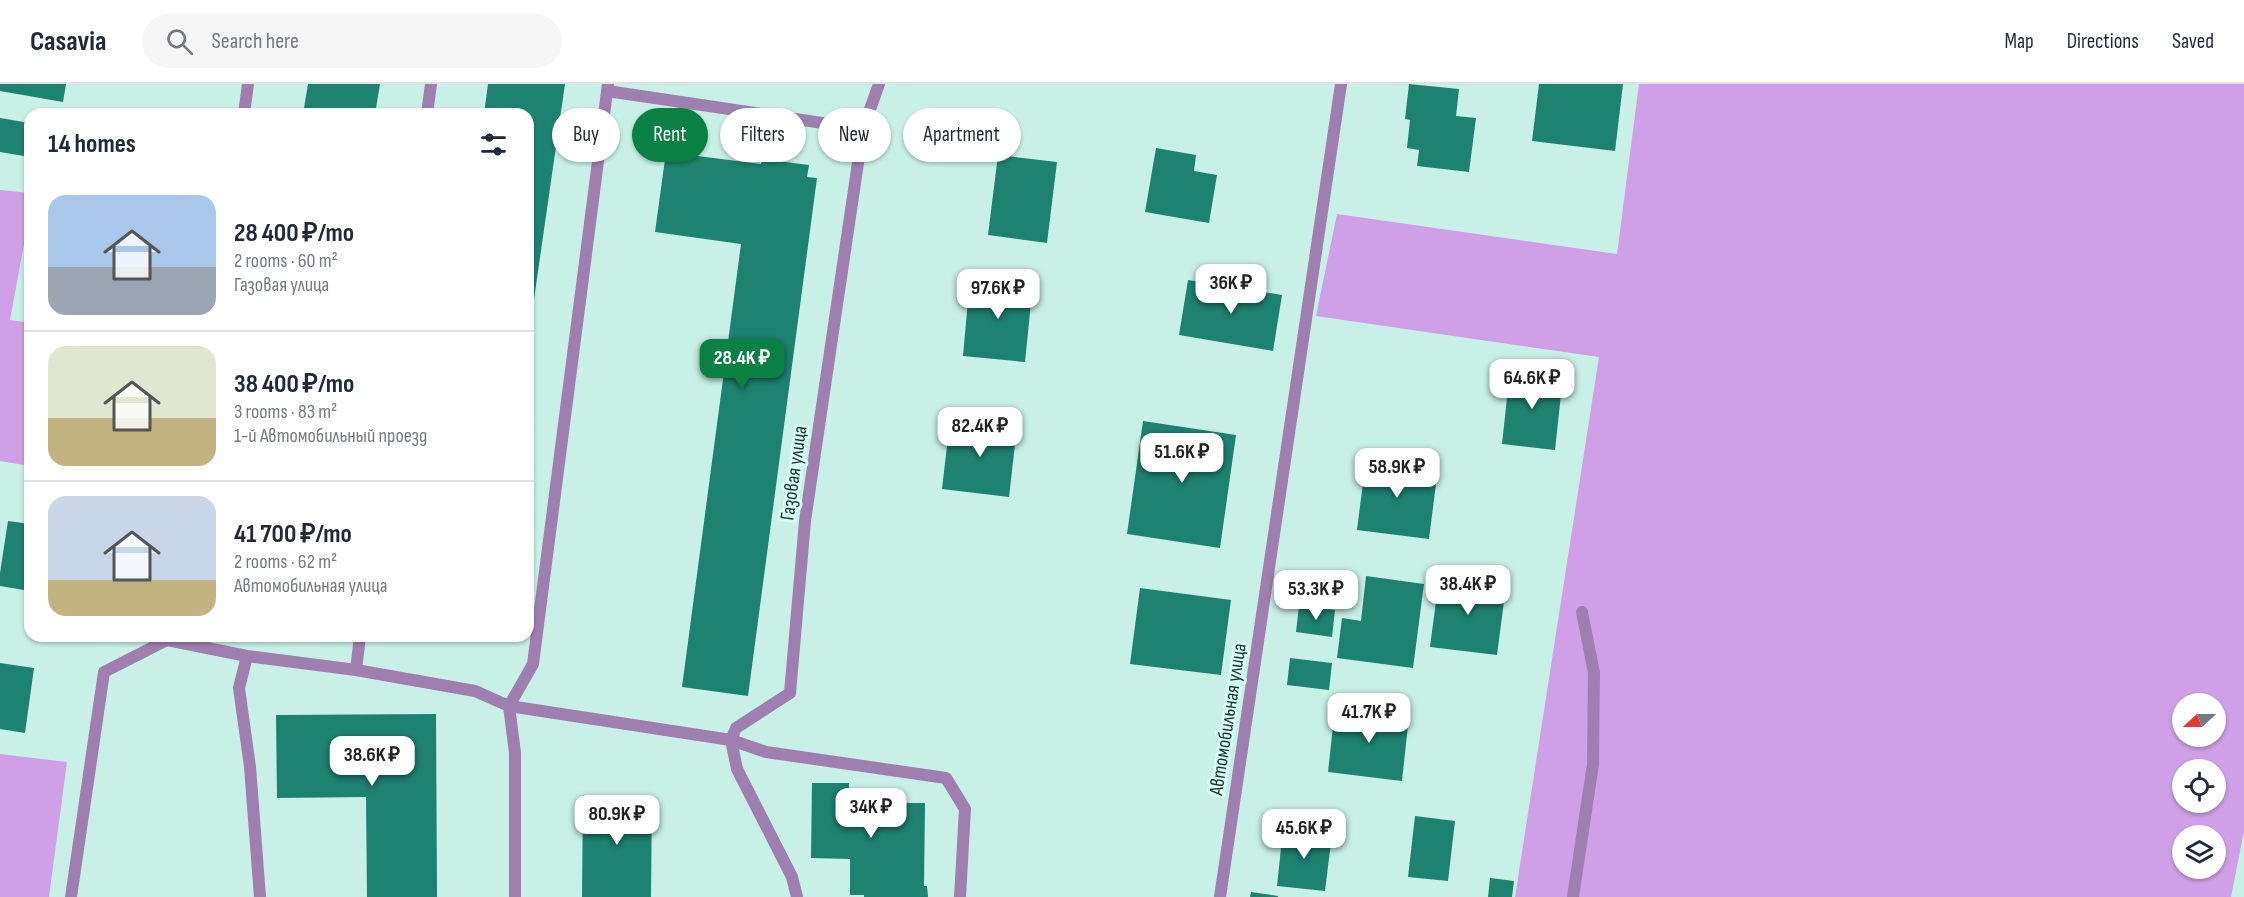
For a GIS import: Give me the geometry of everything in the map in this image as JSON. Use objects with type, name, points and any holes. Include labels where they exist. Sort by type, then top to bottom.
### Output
[{"type":"street","points":[[245,108],[248,84]]},
{"type":"street","points":[[428,108],[430,84]]},
{"type":"street","name":"Газовая улица","points":[[870,108],[879,84]]},
{"type":"street","name":"Автомобильная улица","points":[[1220,897],[1341,84]]},
{"type":"street","points":[[515,897],[514,753],[509,706],[533,664],[608,88],[818,122]]},
{"type":"street","name":"Газовая улица","points":[[731,740],[736,728],[790,693],[805,521],[858,162]]},
{"type":"street","points":[[1573,897],[1593,764],[1594,673],[1582,612]]},
{"type":"street","points":[[70,897],[104,672],[160,642]]},
{"type":"street","points":[[185,642],[247,656],[356,670],[475,691],[509,706],[731,740],[766,752],[946,778],[965,809],[960,897]]},
{"type":"street","points":[[356,670],[359,642]]},
{"type":"street","points":[[247,656],[239,688],[250,767],[260,897]]},
{"type":"street","points":[[731,740],[737,769],[792,877],[797,897]]},
{"type":"shaded area","points":[[1639,84],[2244,84],[2244,831],[2231,897],[1515,897],[1599,357],[1316,316],[1337,214],[1617,254]]},
{"type":"shaded area","points":[[0,190],[24,192],[24,244],[10,320],[24,322],[24,465],[0,461]]},
{"type":"shaded area","points":[[0,754],[67,762],[49,897],[0,897]]},
{"type":"building","points":[[0,84],[66,84],[63,102],[0,91]]},
{"type":"building","points":[[308,84],[380,84],[376,108],[304,108]]},
{"type":"building","points":[[488,84],[565,84],[562,108],[552,108],[554,162],[534,299],[534,108],[485,108]]},
{"type":"building","points":[[1409,84],[1459,89],[1456,116],[1476,118],[1469,172],[1417,166],[1419,150],[1407,148],[1410,120],[1405,119]]},
{"type":"building","points":[[1539,84],[1623,84],[1615,151],[1532,141]]},
{"type":"building","points":[[0,118],[24,122],[24,156],[0,152]]},
{"type":"building","points":[[1156,148],[1196,155],[1194,171],[1217,175],[1209,223],[1145,212]]},
{"type":"building","points":[[708,157],[720,159],[720,162],[761,164],[761,162],[786,162],[809,165],[807,177],[817,178],[748,696],[682,687],[741,244],[655,232],[665,162],[708,162]]},
{"type":"building","points":[[1021,158],[1057,162],[1047,243],[988,235],[997,162],[1021,162]]},
{"type":"building","points":[[970,278],[1033,283],[1025,362],[963,356]]},
{"type":"building","points":[[1188,280],[1282,295],[1273,351],[1179,335]]},
{"type":"building","points":[[1510,370],[1563,376],[1555,450],[1502,444]]},
{"type":"building","points":[[950,420],[1017,427],[1009,497],[942,489]]},
{"type":"building","points":[[1143,421],[1236,435],[1220,548],[1127,534]]},
{"type":"building","points":[[1366,459],[1438,468],[1429,539],[1357,530]]},
{"type":"building","points":[[8,521],[24,523],[24,590],[0,586]]},
{"type":"building","points":[[1366,576],[1424,584],[1413,668],[1337,658],[1342,618],[1361,621]]},
{"type":"building","points":[[1439,578],[1506,586],[1497,655],[1430,647]]},
{"type":"building","points":[[1140,588],[1231,600],[1221,675],[1130,664]]},
{"type":"building","points":[[1299,606],[1335,610],[1332,637],[1296,632]]},
{"type":"building","points":[[1290,658],[1332,663],[1329,690],[1287,685]]},
{"type":"building","points":[[0,663],[34,668],[25,733],[0,729]]},
{"type":"building","points":[[1335,708],[1409,716],[1402,781],[1328,772]]},
{"type":"building","points":[[436,714],[437,897],[367,897],[366,797],[277,798],[276,715]]},
{"type":"building","points":[[812,783],[849,783],[849,788],[890,788],[890,803],[925,803],[924,886],[927,886],[928,897],[850,895],[850,859],[811,858]]},
{"type":"building","points":[[583,795],[652,796],[651,897],[582,897]]},
{"type":"building","points":[[1415,816],[1455,821],[1448,881],[1408,877]]},
{"type":"building","points":[[1283,829],[1332,834],[1325,891],[1277,886]]},
{"type":"building","points":[[1490,878],[1514,881],[1512,897],[1488,897]]},
{"type":"building","points":[[1251,892],[1278,896],[1278,897],[1250,897]]}]
